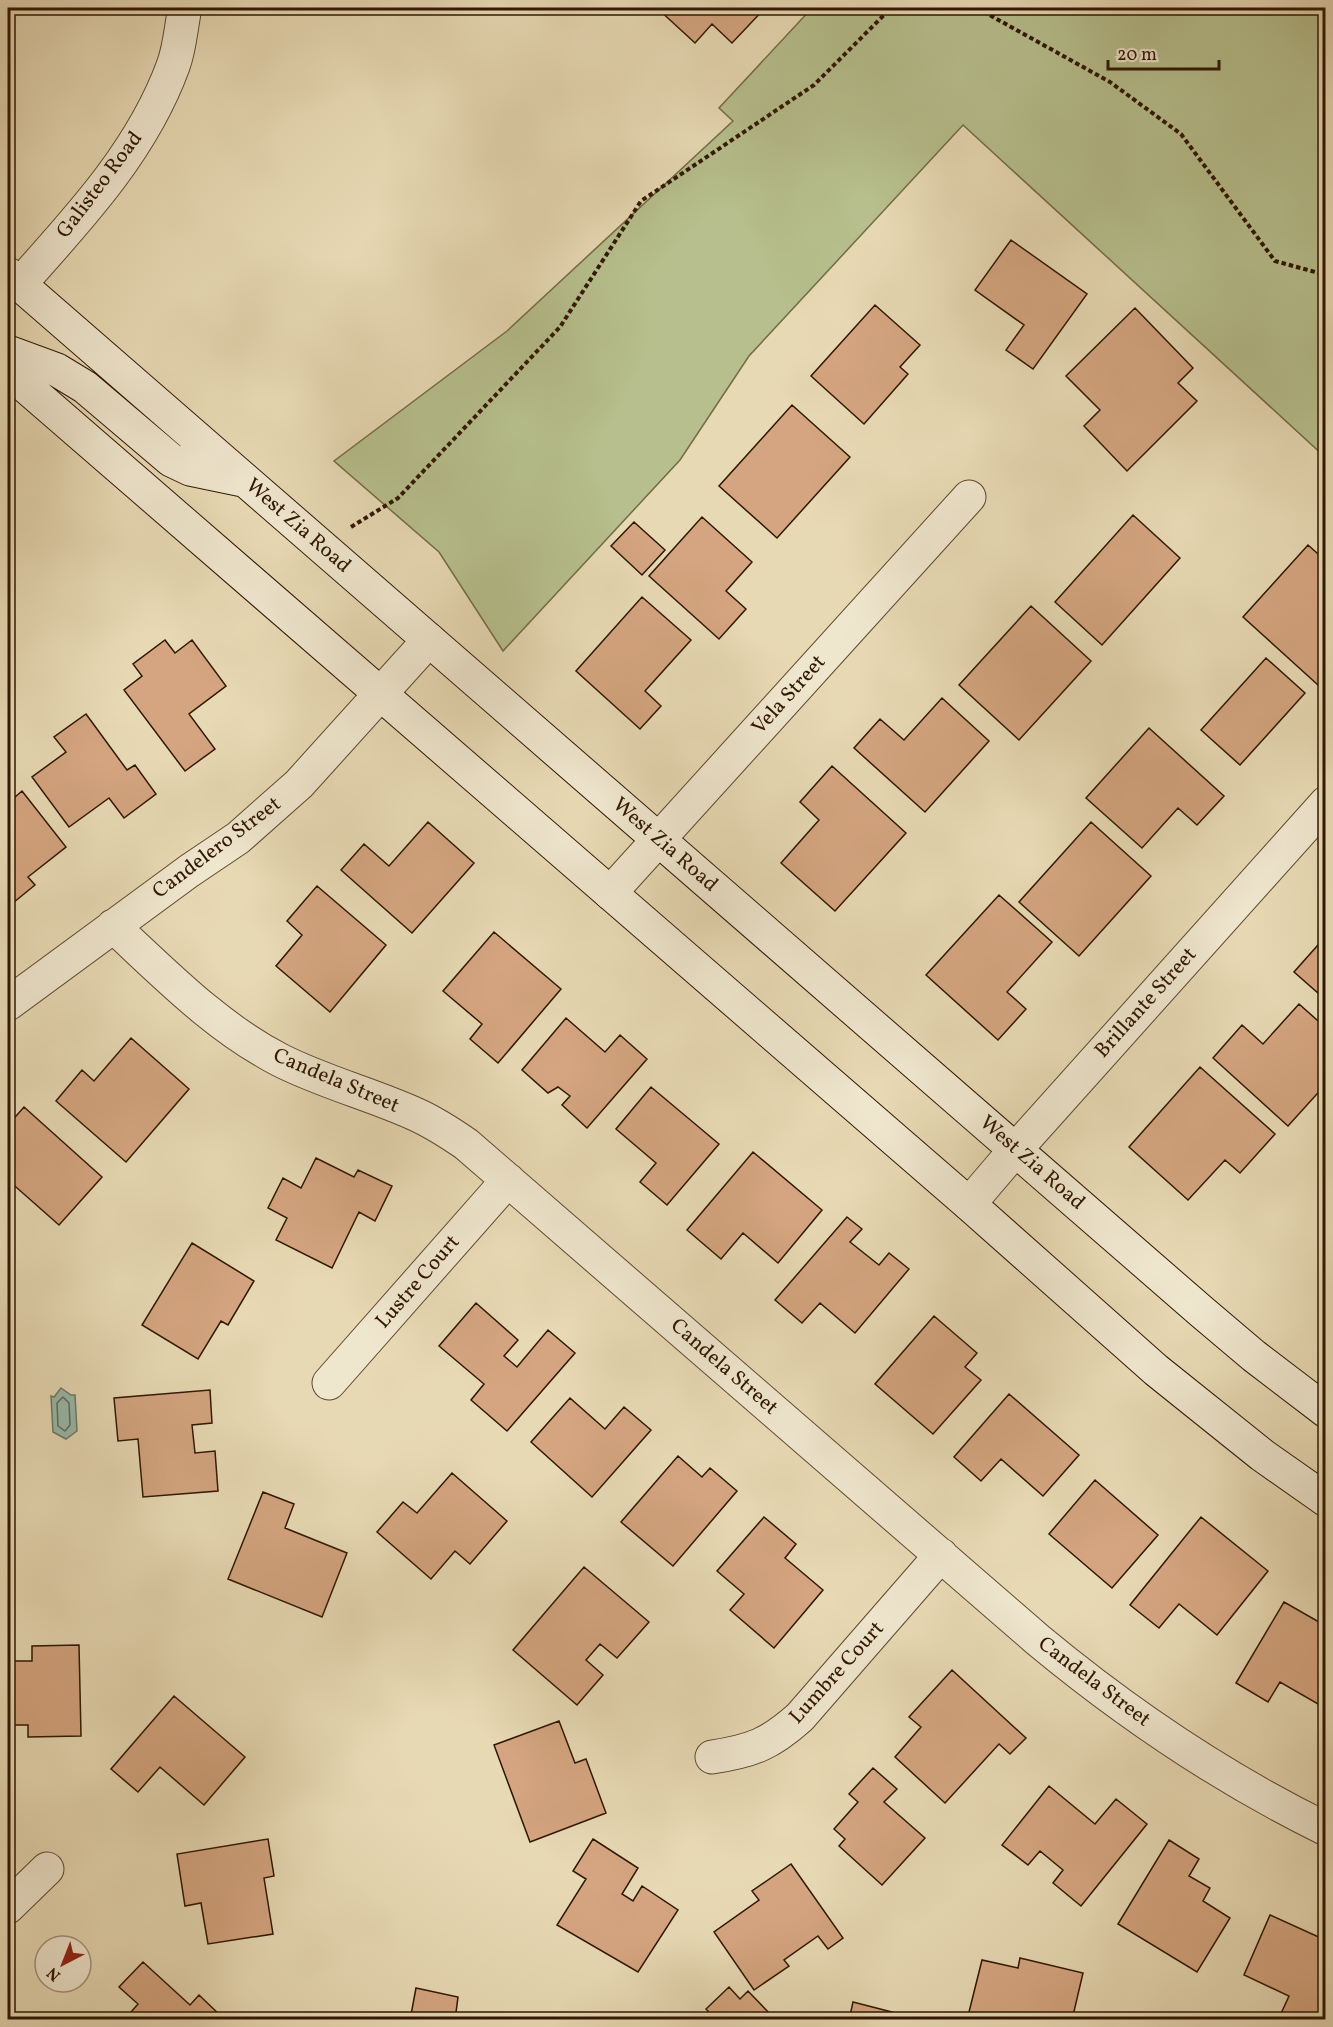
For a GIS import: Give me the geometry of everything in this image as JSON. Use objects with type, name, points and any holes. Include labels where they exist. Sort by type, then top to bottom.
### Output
[{"type":"street","name":"Galisteo Road","points":[[11,281],[65,234],[109,181],[142,132],[173,65],[185,8]]},
{"type":"street","name":"West Zia Road","points":[[11,281],[244,480],[1254,1356],[1326,1411]]},
{"type":"street","points":[[8,352],[57,370],[85,387],[171,460],[190,469],[244,480]]},
{"type":"street","points":[[8,371],[1191,1399],[1262,1455],[1326,1500]]},
{"type":"street","name":"Vela Street","points":[[610,893],[969,497]]},
{"type":"street","name":"Candelero Street","points":[[8,1004],[112,926],[238,838],[299,784],[429,640]]},
{"type":"street","name":"Brillante Street","points":[[969,1204],[1326,803]]},
{"type":"street","name":"Candela Street","points":[[112,926],[214,1017],[246,1040],[306,1072],[415,1114],[466,1144],[1063,1661],[1143,1720],[1249,1788],[1326,1829]]},
{"type":"street","name":"Lustre Court","points":[[328,1383],[508,1180]]},
{"type":"street","name":"Lumbre Court","points":[[712,1757],[759,1746],[781,1734],[800,1717],[941,1555]]},
{"type":"street","points":[[8,1907],[46,1869]]},
{"type":"path","points":[[346,529],[398,498],[560,327],[641,201],[814,85],[891,8]]},
{"type":"path","points":[[977,8],[1110,82],[1181,134],[1275,261],[1326,275]]},
{"type":"green space","points":[[812,8],[1325,8],[1325,457],[963,125],[749,356],[680,460],[503,651],[439,552],[334,461],[507,331],[733,121],[719,108]]},
{"type":"water","points":[[61,1388],[75,1395],[77,1431],[66,1439],[53,1432],[51,1396],[54,1397]]},
{"type":"building","points":[[657,8],[765,8],[732,43],[712,24],[695,43]]},
{"type":"building","points":[[1011,240],[1087,294],[1033,369],[1006,350],[1024,325],[975,290]]},
{"type":"building","points":[[875,305],[920,345],[900,367],[908,374],[864,424],[811,376]]},
{"type":"building","points":[[1135,308],[1193,368],[1178,383],[1197,401],[1127,471],[1084,426],[1100,410],[1066,376]]},
{"type":"building","points":[[792,405],[850,457],[777,538],[719,486]]},
{"type":"building","points":[[1133,515],[1180,558],[1102,645],[1055,602]]},
{"type":"building","points":[[702,517],[752,562],[726,591],[746,609],[719,639],[649,576]]},
{"type":"building","points":[[634,522],[665,550],[642,575],[611,546]]},
{"type":"building","points":[[1308,545],[1326,561],[1326,676],[1318,685],[1243,617]]},
{"type":"building","points":[[642,597],[691,640],[645,691],[661,706],[640,729],[576,671]]},
{"type":"building","points":[[1031,606],[1091,661],[1019,740],[959,685]]},
{"type":"building","points":[[165,640],[175,653],[192,640],[226,686],[189,714],[215,749],[185,771],[124,690],[142,676],[133,664]]},
{"type":"building","points":[[1266,658],[1305,693],[1240,765],[1201,730]]},
{"type":"building","points":[[942,698],[989,741],[925,812],[854,748],[880,719],[904,740]]},
{"type":"building","points":[[86,714],[127,770],[135,765],[156,794],[124,818],[109,798],[69,827],[32,777],[66,752],[54,737]]},
{"type":"building","points":[[1149,728],[1224,796],[1197,825],[1178,808],[1142,848],[1086,798]]},
{"type":"building","points":[[832,766],[906,833],[835,911],[781,863],[819,820],[800,802]]},
{"type":"building","points":[[22,791],[66,847],[28,877],[35,885],[8,907],[8,803]]},
{"type":"building","points":[[428,822],[474,863],[412,933],[341,870],[364,844],[389,866]]},
{"type":"building","points":[[1091,822],[1151,876],[1079,956],[1019,902]]},
{"type":"building","points":[[317,886],[386,945],[330,1012],[276,966],[302,935],[287,921]]},
{"type":"building","points":[[999,895],[1052,942],[1007,992],[1026,1009],[998,1040],[926,975]]},
{"type":"building","points":[[494,932],[561,989],[498,1063],[470,1039],[482,1024],[443,991]]},
{"type":"building","points":[[1326,936],[1326,1000],[1294,972]]},
{"type":"building","points":[[1299,1004],[1326,1028],[1326,1084],[1288,1126],[1213,1058],[1242,1025],[1263,1044]]},
{"type":"building","points":[[566,1018],[605,1052],[620,1035],[647,1059],[587,1128],[562,1105],[570,1096],[558,1087],[548,1093],[522,1070]]},
{"type":"building","points":[[131,1038],[189,1089],[126,1162],[56,1101],[82,1070],[94,1081]]},
{"type":"building","points":[[1200,1067],[1275,1134],[1240,1173],[1225,1160],[1188,1200],[1129,1147]]},
{"type":"building","points":[[651,1087],[719,1144],[667,1205],[640,1182],[656,1163],[616,1129]]},
{"type":"building","points":[[24,1107],[102,1177],[59,1225],[8,1180],[8,1125]]},
{"type":"building","points":[[753,1152],[822,1210],[778,1263],[743,1233],[721,1259],[687,1230]]},
{"type":"building","points":[[316,1158],[354,1177],[358,1170],[392,1186],[375,1221],[359,1212],[332,1268],[276,1240],[287,1218],[268,1208],[283,1178],[301,1188]]},
{"type":"building","points":[[847,1217],[862,1229],[850,1242],[879,1265],[889,1253],[909,1269],[855,1333],[820,1303],[802,1323],[775,1300]]},
{"type":"building","points":[[192,1243],[254,1281],[228,1325],[221,1321],[198,1359],[142,1325]]},
{"type":"building","points":[[476,1303],[518,1340],[504,1356],[517,1367],[548,1330],[575,1353],[507,1431],[471,1400],[484,1384],[439,1346]]},
{"type":"building","points":[[934,1316],[977,1353],[965,1367],[981,1380],[933,1434],[875,1384]]},
{"type":"building","points":[[210,1390],[212,1423],[192,1425],[195,1453],[215,1451],[218,1491],[143,1497],[138,1439],[118,1441],[114,1398]]},
{"type":"building","points":[[1009,1394],[1079,1455],[1043,1496],[1001,1459],[981,1481],[954,1457]]},
{"type":"building","points":[[570,1398],[605,1429],[624,1407],[651,1430],[592,1497],[531,1442]]},
{"type":"building","points":[[678,1456],[702,1477],[710,1468],[737,1491],[673,1566],[621,1522]]},
{"type":"building","points":[[452,1473],[507,1521],[470,1564],[455,1551],[431,1579],[377,1532],[403,1502],[417,1513]]},
{"type":"building","points":[[1095,1480],[1158,1535],[1112,1588],[1049,1534]]},
{"type":"building","points":[[263,1492],[294,1504],[285,1528],[347,1553],[322,1617],[228,1579]]},
{"type":"building","points":[[764,1517],[796,1544],[785,1558],[823,1590],[774,1648],[730,1610],[744,1594],[717,1571]]},
{"type":"building","points":[[1201,1517],[1268,1571],[1217,1635],[1179,1604],[1159,1628],[1130,1605]]},
{"type":"building","points":[[584,1567],[649,1622],[617,1658],[600,1644],[586,1660],[603,1675],[577,1705],[513,1650]]},
{"type":"building","points":[[1284,1602],[1326,1626],[1326,1691],[1318,1704],[1280,1682],[1268,1702],[1236,1683]]},
{"type":"building","points":[[79,1645],[81,1736],[28,1737],[28,1725],[8,1725],[8,1661],[32,1661],[32,1646]]},
{"type":"building","points":[[952,1670],[1026,1738],[1010,1754],[999,1744],[945,1803],[895,1757],[921,1727],[909,1717]]},
{"type":"building","points":[[174,1696],[245,1757],[204,1805],[160,1767],[138,1792],[111,1769]]},
{"type":"building","points":[[559,1721],[575,1763],[586,1759],[606,1813],[530,1842],[494,1745]]},
{"type":"building","points":[[873,1768],[897,1789],[884,1802],[925,1838],[882,1885],[839,1846],[845,1839],[834,1829],[858,1802],[849,1794]]},
{"type":"building","points":[[1049,1786],[1095,1824],[1116,1799],[1147,1824],[1081,1906],[1053,1883],[1063,1870],[1040,1851],[1028,1865],[1002,1845]]},
{"type":"building","points":[[268,1839],[274,1876],[264,1878],[273,1934],[208,1944],[201,1903],[185,1906],[177,1854]]},
{"type":"building","points":[[593,1839],[638,1868],[622,1894],[633,1901],[642,1886],[678,1910],[638,1972],[557,1925],[586,1879],[573,1871]]},
{"type":"building","points":[[1169,1840],[1199,1859],[1189,1876],[1210,1888],[1203,1901],[1230,1918],[1197,1972],[1118,1924]]},
{"type":"building","points":[[791,1864],[843,1938],[828,1949],[818,1936],[784,1960],[789,1966],[754,1990],[714,1932],[759,1900],[752,1891]]},
{"type":"building","points":[[1270,1915],[1323,1939],[1326,1934],[1326,2020],[1278,2020],[1289,1996],[1244,1975]]},
{"type":"building","points":[[1020,1958],[1083,1973],[1072,2020],[967,2020],[982,1960],[1018,1968]]},
{"type":"building","points":[[143,1962],[190,2005],[199,1995],[221,2016],[218,2020],[124,2020],[138,2004],[119,1987]]},
{"type":"building","points":[[729,1987],[740,1999],[748,1991],[772,2016],[769,2020],[717,2020],[706,2009]]},
{"type":"building","points":[[416,1988],[458,1997],[455,2020],[410,2020]]},
{"type":"building","points":[[853,2002],[923,2020],[849,2020]]},
{"type":"building","points":[[1128,2013],[1144,2020],[1125,2020]]}]
